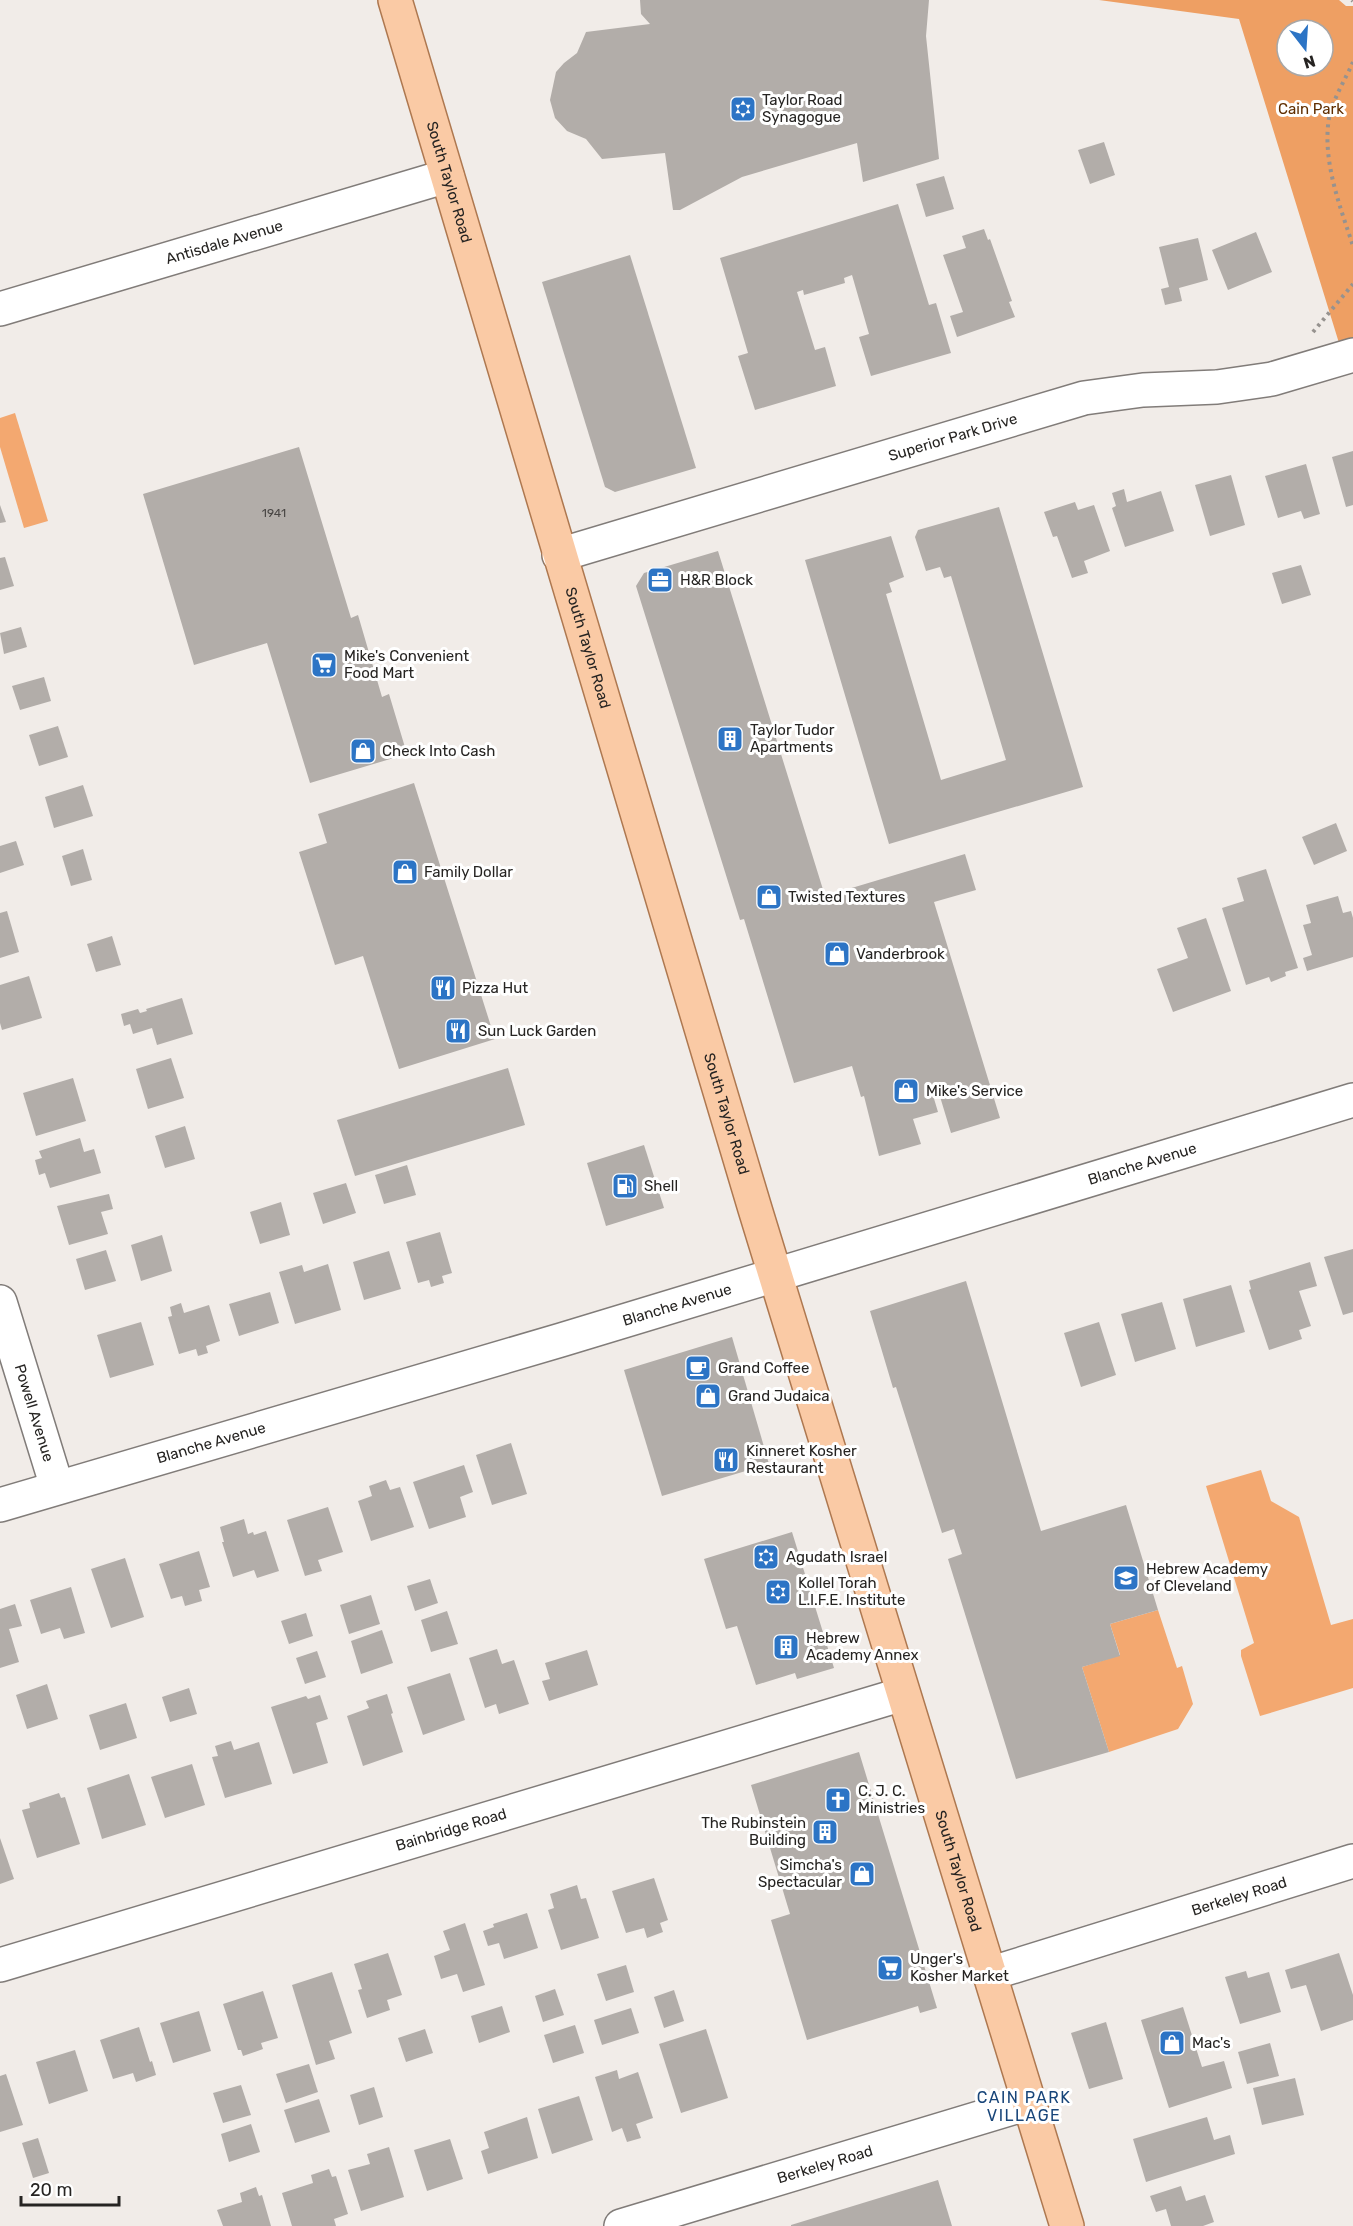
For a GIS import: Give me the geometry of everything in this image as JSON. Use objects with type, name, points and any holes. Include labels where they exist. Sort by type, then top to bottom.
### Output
[{"type":"main road","name":"South Taylor Road","points":[[395,0],[775,1275],[1067,2226]]},
{"type":"street","name":"Antisdale Avenue","points":[[0,309],[447,176]]},
{"type":"street","name":"Superior Park Drive","points":[[559,555],[1084,398],[1143,390],[1217,387],[1272,379],[1353,355]]},
{"type":"street","name":"Blanche Avenue","points":[[0,1505],[561,1340],[1353,1100]]},
{"type":"street","name":"Powell Avenue","points":[[0,1302],[57,1487]]},
{"type":"street","name":"Bainbridge Road","points":[[0,1965],[903,1694]]},
{"type":"street","name":"Berkeley Road","points":[[989,1974],[1353,1861]]},
{"type":"street","name":"Berkeley Road","points":[[621,2226],[1029,2103]]},
{"type":"path","points":[[1353,62],[1329,116],[1328,148],[1335,189],[1353,246]]},
{"type":"path","points":[[1309,337],[1353,284]]},
{"type":"shaded area","points":[[15,413],[48,521],[24,528],[0,447],[0,418]]},
{"type":"shaded area","points":[[1261,1470],[1271,1501],[1299,1517],[1331,1625],[1353,1619],[1353,1688],[1260,1716],[1241,1656],[1241,1650],[1254,1643],[1206,1486]]},
{"type":"shaded area","points":[[1158,1610],[1177,1668],[1182,1666],[1193,1704],[1178,1729],[1109,1752],[1082,1667],[1120,1655],[1110,1624]]},
{"type":"green space","name":"Cain Park","points":[[1099,0],[1339,0],[1346,6],[1353,6],[1353,339],[1339,343],[1239,19]]},
{"type":"building","name":"Taylor Road Synagogue","points":[[640,0],[929,0],[926,36],[939,159],[863,182],[857,143],[742,177],[680,210],[673,210],[665,153],[602,159],[586,139],[567,131],[555,118],[550,100],[556,72],[577,53],[586,32],[650,24],[641,14]]},
{"type":"building","points":[[1104,142],[1115,175],[1090,184],[1078,150]]},
{"type":"building","points":[[944,176],[954,209],[926,217],[916,184]]},
{"type":"building","points":[[898,204],[929,305],[936,303],[951,353],[871,376],[859,337],[869,334],[852,275],[844,278],[845,283],[804,295],[803,290],[797,292],[815,350],[825,347],[836,386],[755,410],[738,356],[748,353],[720,258]]},
{"type":"building","points":[[984,229],[988,240],[990,239],[1012,301],[1009,302],[1015,317],[957,337],[950,316],[963,312],[943,255],[966,248],[962,236]]},
{"type":"building","points":[[1256,232],[1272,272],[1228,290],[1212,250]]},
{"type":"building","points":[[1198,238],[1208,280],[1179,288],[1182,301],[1165,305],[1161,289],[1169,287],[1159,247]]},
{"type":"building","points":[[630,255],[696,468],[615,492],[605,487],[542,282]]},
{"type":"building","points":[[299,447],[351,618],[358,615],[382,697],[389,694],[407,754],[310,783],[267,643],[194,665],[143,494]]},
{"type":"building","points":[[1353,451],[1353,505],[1346,507],[1332,457]]},
{"type":"building","points":[[1306,464],[1320,514],[1304,519],[1301,511],[1278,518],[1265,476]]},
{"type":"building","points":[[1231,475],[1245,525],[1210,536],[1195,485]]},
{"type":"building","points":[[1124,489],[1127,502],[1161,491],[1174,531],[1125,547],[1112,508],[1116,506],[1112,493]]},
{"type":"building","points":[[1075,502],[1078,510],[1094,505],[1110,551],[1084,561],[1088,573],[1072,578],[1057,536],[1053,537],[1044,512]]},
{"type":"building","points":[[0,505],[6,522],[0,523]]},
{"type":"building","points":[[999,507],[1083,787],[889,844],[805,560],[891,536],[904,577],[889,583],[892,592],[886,594],[941,780],[1006,760],[951,576],[944,578],[940,567],[926,571],[915,537],[918,530]]},
{"type":"building","points":[[718,551],[825,896],[965,854],[976,890],[934,902],[1000,1118],[951,1133],[938,1090],[932,1092],[938,1112],[913,1119],[921,1144],[879,1156],[864,1096],[861,1097],[852,1066],[794,1083],[744,919],[740,920],[636,586],[644,573]]},
{"type":"building","points":[[5,557],[14,586],[0,590],[0,558]]},
{"type":"building","points":[[1301,565],[1311,595],[1282,604],[1272,573]]},
{"type":"building","points":[[21,627],[27,647],[4,654],[0,633]]},
{"type":"building","points":[[44,677],[51,701],[20,710],[12,686]]},
{"type":"building","points":[[58,726],[68,757],[39,766],[29,735]]},
{"type":"building","points":[[414,783],[495,1039],[399,1069],[363,956],[335,965],[299,852],[327,843],[318,814]]},
{"type":"building","points":[[83,785],[93,816],[54,828],[45,797]]},
{"type":"building","points":[[1336,823],[1347,851],[1314,865],[1302,837]]},
{"type":"building","points":[[16,841],[24,865],[0,873],[0,846]]},
{"type":"building","points":[[83,849],[92,880],[71,886],[62,856]]},
{"type":"building","points":[[1266,869],[1298,968],[1285,972],[1286,976],[1271,982],[1269,977],[1246,985],[1222,908],[1244,901],[1237,878]]},
{"type":"building","points":[[1338,896],[1343,913],[1351,911],[1353,918],[1353,957],[1307,971],[1303,958],[1312,955],[1303,925],[1311,923],[1306,905]]},
{"type":"building","points":[[7,911],[19,952],[0,958],[0,913]]},
{"type":"building","points":[[1206,918],[1231,991],[1173,1012],[1157,969],[1188,958],[1177,928]]},
{"type":"building","points":[[112,936],[121,965],[96,972],[87,944]]},
{"type":"building","points":[[29,976],[42,1018],[2,1030],[0,985]]},
{"type":"building","points":[[182,998],[193,1034],[157,1045],[152,1028],[133,1034],[130,1024],[124,1026],[121,1014],[138,1009],[140,1013]]},
{"type":"building","points":[[171,1058],[184,1098],[148,1109],[136,1069]]},
{"type":"building","points":[[508,1068],[525,1125],[355,1176],[337,1120]]},
{"type":"building","points":[[73,1078],[86,1121],[36,1136],[23,1093]]},
{"type":"building","points":[[185,1126],[195,1159],[165,1168],[155,1136]]},
{"type":"building","points":[[80,1138],[84,1152],[94,1149],[101,1173],[50,1188],[45,1173],[39,1175],[35,1160],[42,1158],[39,1151]]},
{"type":"building","name":"Shell","points":[[644,1145],[664,1208],[606,1226],[587,1163]]},
{"type":"building","points":[[407,1165],[416,1195],[384,1204],[375,1175]]},
{"type":"building","points":[[346,1183],[356,1213],[323,1224],[313,1193]]},
{"type":"building","points":[[109,1194],[113,1209],[101,1212],[108,1234],[69,1245],[57,1206]]},
{"type":"building","points":[[281,1202],[290,1235],[260,1244],[250,1212]]},
{"type":"building","points":[[440,1232],[452,1273],[442,1276],[444,1283],[431,1287],[429,1280],[418,1283],[406,1242]]},
{"type":"building","points":[[162,1235],[172,1271],[141,1281],[131,1245]]},
{"type":"building","points":[[1353,1249],[1353,1312],[1343,1315],[1324,1257]]},
{"type":"building","points":[[106,1250],[116,1281],[85,1290],[76,1259]]},
{"type":"building","points":[[389,1251],[401,1289],[364,1300],[353,1262]]},
{"type":"building","points":[[1310,1262],[1317,1286],[1299,1291],[1311,1326],[1299,1330],[1302,1339],[1269,1350],[1249,1290],[1251,1289],[1249,1281]]},
{"type":"building","points":[[328,1264],[341,1310],[295,1324],[279,1272],[302,1265],[304,1272]]},
{"type":"building","points":[[966,1281],[1041,1531],[1126,1505],[1158,1610],[1110,1624],[1120,1656],[1082,1667],[1109,1752],[1016,1779],[948,1559],[962,1554],[954,1529],[942,1533],[896,1387],[893,1388],[870,1311]]},
{"type":"building","points":[[1231,1285],[1245,1332],[1196,1347],[1183,1299]]},
{"type":"building","points":[[270,1292],[279,1323],[239,1336],[229,1304]]},
{"type":"building","points":[[1162,1302],[1176,1349],[1135,1362],[1121,1314]]},
{"type":"building","points":[[181,1303],[184,1313],[209,1305],[220,1341],[206,1346],[208,1353],[198,1356],[196,1349],[179,1354],[168,1317],[172,1316],[170,1307]]},
{"type":"building","points":[[141,1322],[154,1365],[110,1378],[97,1335]]},
{"type":"building","points":[[1099,1322],[1116,1375],[1081,1387],[1064,1333]]},
{"type":"building","points":[[732,1337],[769,1464],[662,1496],[624,1370]]},
{"type":"building","points":[[511,1443],[527,1494],[492,1505],[476,1455]]},
{"type":"building","points":[[464,1465],[473,1492],[460,1497],[466,1517],[429,1529],[413,1482]]},
{"type":"building","points":[[386,1480],[390,1490],[400,1487],[414,1527],[371,1541],[358,1501],[372,1496],[369,1486]]},
{"type":"building","points":[[328,1507],[343,1552],[318,1560],[322,1571],[305,1576],[287,1520]]},
{"type":"building","points":[[244,1519],[248,1534],[253,1532],[254,1535],[266,1531],[279,1571],[257,1578],[254,1570],[233,1577],[222,1542],[224,1542],[220,1527]]},
{"type":"building","points":[[792,1532],[834,1668],[797,1679],[795,1673],[756,1685],[737,1626],[726,1629],[704,1559]]},
{"type":"building","points":[[199,1551],[210,1587],[199,1590],[202,1601],[185,1606],[182,1596],[171,1599],[159,1564]]},
{"type":"building","points":[[125,1558],[144,1617],[111,1628],[91,1569]]},
{"type":"building","points":[[430,1579],[438,1603],[415,1611],[407,1586]]},
{"type":"building","points":[[71,1587],[85,1633],[64,1639],[60,1628],[41,1634],[30,1600]]},
{"type":"building","points":[[371,1595],[380,1624],[349,1634],[340,1605]]},
{"type":"building","points":[[15,1604],[22,1626],[9,1629],[19,1662],[0,1668],[0,1609]]},
{"type":"building","points":[[447,1611],[458,1644],[431,1652],[421,1620]]},
{"type":"building","points":[[306,1613],[313,1636],[289,1644],[281,1621]]},
{"type":"building","points":[[382,1630],[393,1663],[361,1674],[351,1641]]},
{"type":"building","points":[[497,1649],[502,1664],[514,1660],[529,1704],[499,1714],[496,1704],[485,1708],[469,1658]]},
{"type":"building","points":[[587,1650],[598,1685],[549,1701],[542,1681],[550,1679],[545,1663]]},
{"type":"building","points":[[317,1651],[326,1677],[305,1684],[296,1658]]},
{"type":"building","points":[[450,1673],[465,1720],[423,1735],[407,1687]]},
{"type":"building","points":[[47,1684],[58,1719],[27,1729],[16,1695]]},
{"type":"building","points":[[189,1688],[197,1714],[170,1722],[162,1697]]},
{"type":"building","points":[[387,1694],[403,1752],[363,1766],[347,1716],[369,1708],[366,1701]]},
{"type":"building","points":[[320,1695],[328,1719],[316,1723],[328,1763],[293,1774],[271,1707],[306,1696],[308,1699]]},
{"type":"building","points":[[126,1703],[137,1738],[100,1750],[89,1715]]},
{"type":"building","points":[[231,1741],[234,1750],[259,1742],[272,1784],[225,1798],[212,1757],[218,1756],[215,1746]]},
{"type":"building","points":[[859,1752],[937,2008],[920,2013],[918,2006],[807,2040],[771,1920],[790,1914],[751,1785]]},
{"type":"building","points":[[192,1764],[205,1805],[165,1818],[151,1777]]},
{"type":"building","points":[[129,1774],[146,1825],[102,1839],[87,1788]]},
{"type":"building","points":[[59,1793],[61,1798],[65,1797],[80,1844],[37,1858],[22,1810],[30,1808],[29,1803]]},
{"type":"building","points":[[0,1838],[14,1879],[0,1884]]},
{"type":"building","points":[[654,1878],[668,1920],[660,1923],[663,1932],[647,1938],[644,1928],[626,1933],[612,1891]]},
{"type":"building","points":[[577,1885],[581,1899],[586,1898],[599,1938],[561,1950],[548,1910],[554,1908],[550,1894]]},
{"type":"building","points":[[527,1913],[538,1948],[504,1959],[499,1943],[488,1946],[483,1931],[494,1927],[493,1924]]},
{"type":"building","points":[[465,1923],[485,1985],[463,1992],[457,1974],[441,1979],[434,1956],[450,1950],[443,1931]]},
{"type":"building","points":[[388,1953],[402,1995],[387,2000],[390,2010],[367,2018],[358,1990],[362,1989],[354,1964]]},
{"type":"building","points":[[1339,1953],[1353,1995],[1353,2020],[1321,2031],[1306,1985],[1291,1989],[1285,1970]]},
{"type":"building","points":[[626,1965],[634,1992],[606,2001],[597,1974]]},
{"type":"building","points":[[1246,1971],[1248,1978],[1269,1972],[1281,2012],[1240,2024],[1225,1977]]},
{"type":"building","points":[[332,1972],[352,2033],[329,2041],[335,2059],[316,2065],[292,1985]]},
{"type":"building","points":[[555,1989],[564,2015],[543,2022],[535,1996]]},
{"type":"building","points":[[674,1990],[684,2021],[664,2028],[654,1997]]},
{"type":"building","points":[[263,1991],[278,2038],[261,2043],[263,2049],[243,2056],[241,2050],[238,2050],[223,2004]]},
{"type":"building","points":[[502,2006],[510,2032],[479,2043],[471,2016]]},
{"type":"building","points":[[1183,2007],[1202,2067],[1224,2061],[1232,2088],[1169,2108],[1141,2020]]},
{"type":"building","points":[[631,2008],[639,2033],[602,2045],[594,2020]]},
{"type":"building","points":[[199,2011],[211,2051],[173,2063],[160,2023]]},
{"type":"building","points":[[1106,2022],[1123,2079],[1089,2089],[1071,2033]]},
{"type":"building","points":[[575,2025],[584,2053],[553,2063],[544,2035]]},
{"type":"building","points":[[139,2027],[156,2075],[136,2082],[133,2073],[113,2079],[100,2040]]},
{"type":"building","points":[[425,2029],[433,2053],[406,2062],[398,2038]]},
{"type":"building","points":[[706,2029],[728,2098],[681,2113],[659,2044]]},
{"type":"building","points":[[1270,2043],[1279,2076],[1247,2084],[1238,2052]]},
{"type":"building","points":[[75,2050],[88,2091],[49,2104],[36,2062]]},
{"type":"building","points":[[309,2064],[318,2092],[286,2103],[276,2074]]},
{"type":"building","points":[[617,2070],[619,2079],[638,2072],[653,2118],[636,2124],[641,2138],[627,2142],[622,2128],[612,2132],[595,2077]]},
{"type":"building","points":[[6,2074],[23,2125],[0,2132],[0,2076]]},
{"type":"building","points":[[1295,2078],[1304,2115],[1262,2125],[1253,2088]]},
{"type":"building","points":[[241,2085],[251,2115],[223,2123],[213,2093]]},
{"type":"building","points":[[374,2087],[383,2117],[359,2125],[350,2095]]},
{"type":"building","points":[[579,2096],[593,2140],[552,2154],[538,2109]]},
{"type":"building","points":[[319,2099],[330,2132],[295,2143],[284,2110]]},
{"type":"building","points":[[527,2117],[538,2158],[488,2174],[481,2151],[489,2148],[484,2132]]},
{"type":"building","points":[[1207,2117],[1214,2140],[1230,2135],[1235,2154],[1146,2182],[1133,2139]]},
{"type":"building","points":[[251,2124],[260,2152],[229,2162],[221,2134]]},
{"type":"building","points":[[38,2138],[49,2173],[33,2178],[22,2143]]},
{"type":"building","points":[[450,2139],[463,2179],[427,2191],[414,2150]]},
{"type":"building","points":[[389,2147],[404,2197],[361,2211],[348,2170],[370,2164],[367,2154]]},
{"type":"building","points":[[329,2169],[332,2177],[336,2176],[348,2214],[334,2219],[336,2226],[292,2226],[282,2193],[313,2183],[311,2175]]},
{"type":"building","points":[[938,2180],[952,2226],[791,2226],[791,2225]]},
{"type":"building","points":[[1181,2186],[1186,2201],[1205,2195],[1214,2222],[1203,2226],[1171,2226],[1166,2209],[1156,2212],[1150,2196]]},
{"type":"building","points":[[256,2187],[259,2196],[262,2195],[271,2226],[223,2226],[217,2210],[242,2202],[240,2193]]},
{"type":"place","name":"Taylor Road Synagogue","points":[[743,109]]},
{"type":"place","name":"H&R Block","points":[[660,580]]},
{"type":"place","name":"Mike's Convenient Food Mart","points":[[324,665]]},
{"type":"place","name":"Taylor Tudor Apartments","points":[[730,739]]},
{"type":"place","name":"Check Into Cash","points":[[363,751]]},
{"type":"place","name":"Family Dollar","points":[[405,872]]},
{"type":"place","name":"Twisted Textures","points":[[769,897]]},
{"type":"place","name":"Vanderbrook","points":[[837,954]]},
{"type":"place","name":"Pizza Hut","points":[[443,988]]},
{"type":"place","name":"Sun Luck Garden","points":[[458,1031]]},
{"type":"place","name":"Mike's Service","points":[[906,1091]]},
{"type":"place","name":"Shell","points":[[625,1186]]},
{"type":"place","name":"Grand Coffee","points":[[698,1368]]},
{"type":"place","name":"Grand Judaica","points":[[708,1396]]},
{"type":"place","name":"Kinneret Kosher Restaurant","points":[[726,1460]]},
{"type":"place","name":"Agudath Israel","points":[[766,1557]]},
{"type":"place","name":"Hebrew Academy of Cleveland","points":[[1126,1578]]},
{"type":"place","name":"Kollel Torah L.I.F.E. Institute","points":[[778,1592]]},
{"type":"place","name":"Hebrew Academy Annex","points":[[786,1647]]},
{"type":"place","name":"C. J. C. Ministries","points":[[838,1800]]},
{"type":"place","name":"The Rubinstein Building","points":[[825,1832]]},
{"type":"place","name":"Simcha's Spectacular","points":[[862,1874]]},
{"type":"place","name":"Unger's Kosher Market","points":[[890,1968]]},
{"type":"place","name":"Mac's","points":[[1172,2043]]},
{"type":"district","name":"CAIN PARK VILLAGE","points":[[1024,2106]]}]
